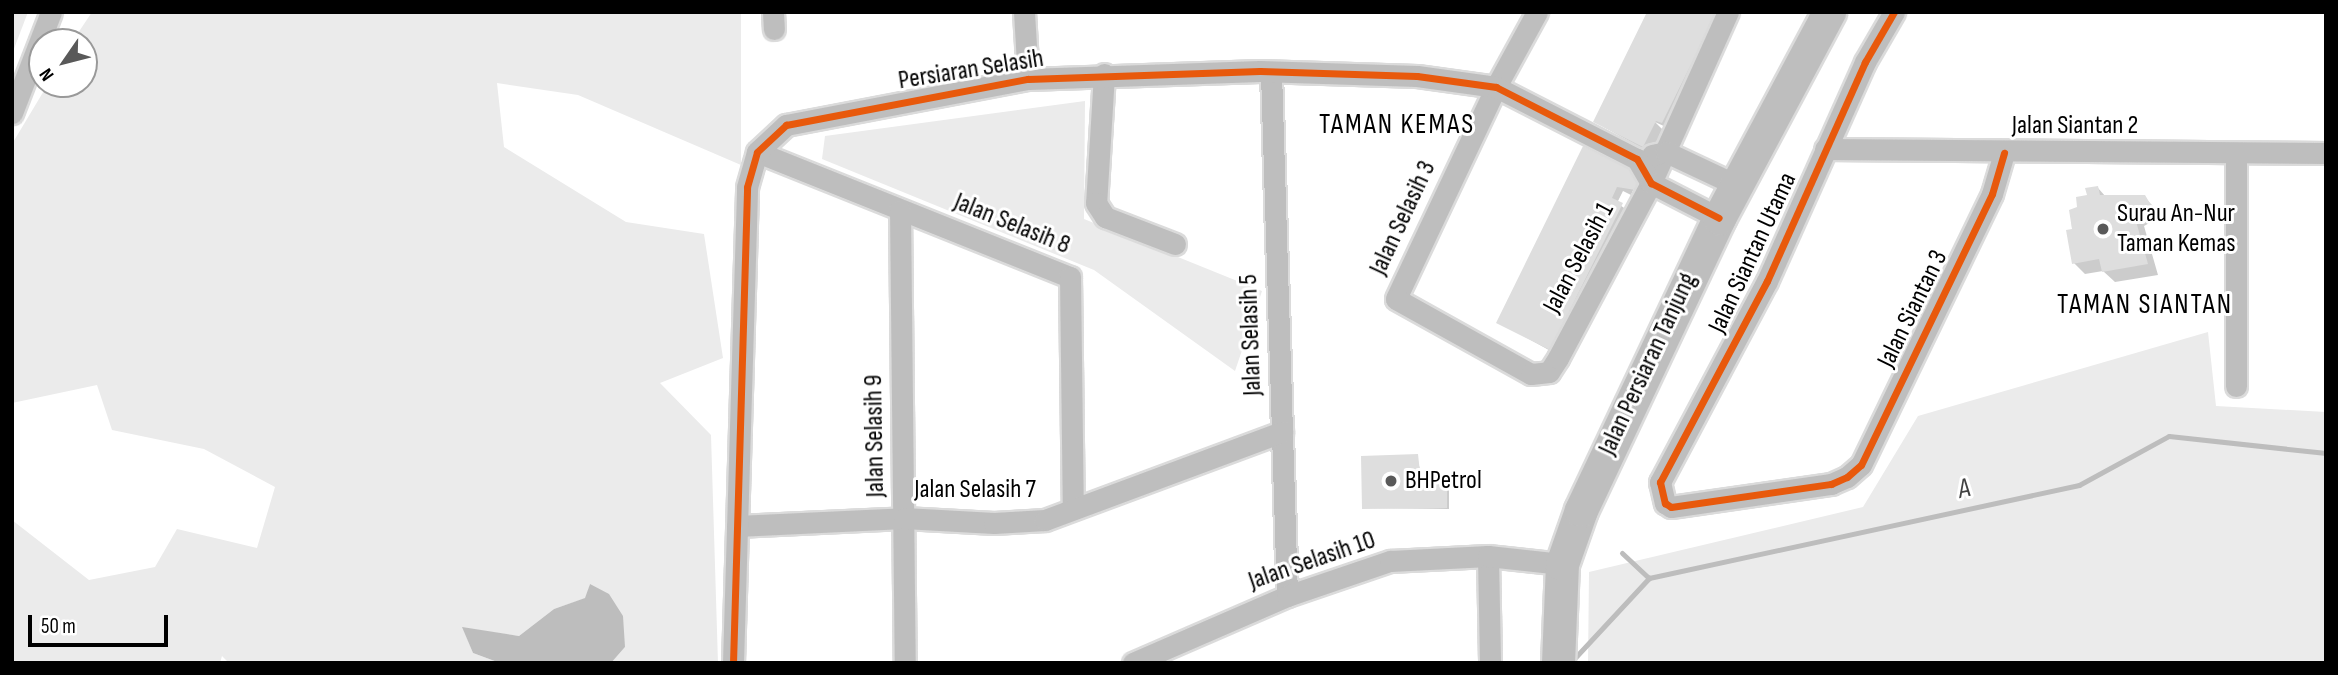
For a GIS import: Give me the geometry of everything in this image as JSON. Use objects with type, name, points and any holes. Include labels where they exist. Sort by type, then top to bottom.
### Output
[{"type":"main road","name":"Jalan Persiaran Tanjung","points":[[1789,81],[1812,12]]},
{"type":"main road","name":"Jalan Persiaran Tanjung","points":[[1558,663],[1562,564],[1599,469],[1719,218],[1789,81],[1829,12]]},
{"type":"street","points":[[12,113],[51,12]]},
{"type":"street","points":[[1024,12],[1028,79]]},
{"type":"street","name":"Jalan Selasih 3","points":[[1396,299],[1496,87],[1537,12]]},
{"type":"street","name":"Jalan Selasih 1","points":[[1396,299],[1531,374],[1549,372],[1651,183],[1728,12]]},
{"type":"street","name":"Jalan Siantan Utama","points":[[1847,477],[1817,486],[1671,507],[1660,498],[1660,482],[1767,281],[1865,62],[1894,12]]},
{"type":"street","name":"Persiaran Selasih","points":[[757,152],[786,125],[1028,79],[1104,74],[1271,72],[1417,76],[1496,87],[1637,159]]},
{"type":"street","name":"Jalan Selasih 5","points":[[1271,72],[1287,596]]},
{"type":"street","points":[[1104,74],[1096,203],[1105,217],[1175,244]]},
{"type":"street","name":"Jalan Siantan 2","points":[[1825,149],[2004,153],[2326,153]]},
{"type":"street","points":[[733,663],[747,187],[757,152]]},
{"type":"street","name":"Jalan Selasih 8","points":[[757,152],[1070,277],[1073,509]]},
{"type":"street","points":[[1719,218],[1651,183],[1637,159],[1665,152],[1736,185]]},
{"type":"street","name":"Jalan Siantan 3","points":[[1847,477],[1861,465],[1992,194],[2004,153]]},
{"type":"street","points":[[2236,154],[2236,386]]},
{"type":"street","name":"Jalan Selasih 9","points":[[900,209],[905,663]]},
{"type":"street","name":"Jalan Selasih 7","points":[[737,526],[904,518],[995,523],[1045,520],[1282,432]]},
{"type":"street","points":[[1488,556],[1490,663]]},
{"type":"street","name":"Jalan Selasih 10","points":[[1133,663],[1287,596],[1390,561],[1488,556],[1562,564]]},
{"type":"shaded area","points":[[12,12],[28,12],[12,54]]},
{"type":"shaded area","points":[[92,12],[741,12],[741,165],[578,95],[497,83],[504,147],[626,222],[704,234],[723,358],[660,383],[711,435],[718,663],[611,663],[625,647],[590,584],[586,598],[554,609],[519,636],[463,628],[473,653],[500,663],[229,663],[222,656],[220,663],[12,663],[12,520],[89,580],[155,567],[177,529],[257,548],[275,487],[204,449],[112,430],[97,385],[12,403],[12,144],[40,98],[98,98],[98,28],[81,28]]},
{"type":"shaded area","points":[[1085,101],[1084,219],[1262,291],[1235,371],[1094,270],[822,159],[825,136]]},
{"type":"shaded area","points":[[2208,332],[2216,406],[2326,412],[2326,663],[1588,663],[1589,572],[1863,507],[1918,416]]},
{"type":"shaded area","points":[[590,584],[609,594],[623,616],[625,647],[611,663],[500,663],[473,653],[462,627],[519,636],[554,609],[585,598]]},
{"type":"building","points":[[1647,12],[1717,12],[1662,123],[1656,121],[1643,147],[1593,122]]},
{"type":"building","points":[[1583,146],[1643,176],[1636,190],[1617,187],[1612,198],[1623,203],[1550,350],[1496,323]]},
{"type":"building","name":"Surau An-Nur Taman Kemas","points":[[2098,186],[2100,195],[2145,195],[2151,205],[2134,214],[2148,264],[2102,272],[2099,259],[2072,264],[2066,230],[2072,229],[2069,210],[2077,207],[2076,197],[2087,195],[2085,188]]},
{"type":"building","name":"BHPetrol","points":[[1418,454],[1421,482],[1447,482],[1447,508],[1362,509],[1361,456]]},
{"type":"waterway","name":"A","points":[[1571,662],[1649,578],[2079,485],[2169,436],[2326,453]]},
{"type":"waterway","points":[[1622,553],[1649,578]]},
{"type":"cycle path","points":[[1894,12],[1865,62],[1767,281],[1660,482],[1665,503],[1671,507],[1831,484],[1847,477],[1861,465],[1992,194],[2004,153]]},
{"type":"cycle path","points":[[733,663],[747,187],[757,152],[786,125],[1028,79],[1260,71],[1417,76],[1496,87],[1637,159],[1651,183],[1719,218]]},
{"type":"place","name":"Surau An-Nur Taman Kemas","points":[[2103,229]]},
{"type":"place","name":"BHPetrol","points":[[1391,481]]},
{"type":"district","name":"TAMAN KEMAS","points":[[1397,125]]},
{"type":"district","name":"TAMAN SIANTAN","points":[[2145,305]]}]
